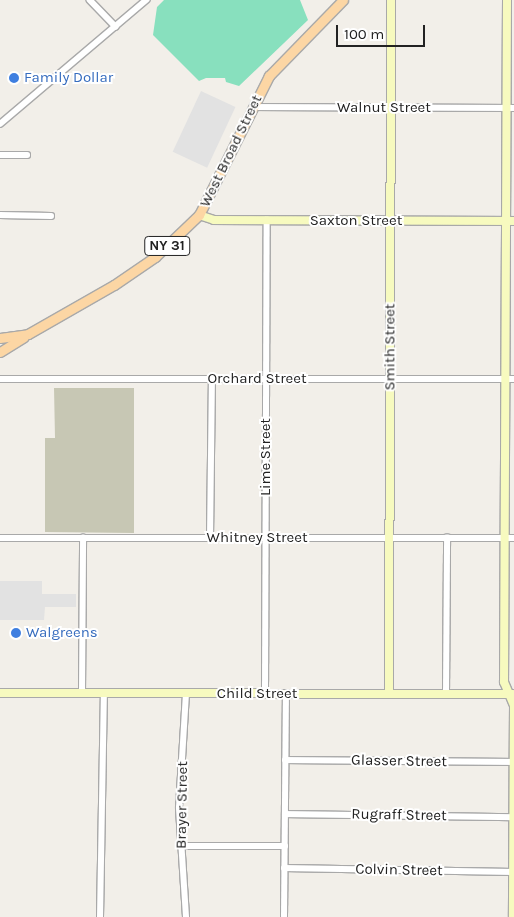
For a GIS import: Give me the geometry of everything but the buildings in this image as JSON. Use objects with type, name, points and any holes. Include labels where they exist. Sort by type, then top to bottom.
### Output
[{"type":"main road","name":"West Broad Street","points":[[0,338],[28,334],[139,269],[198,215],[268,76],[343,0]]},
{"type":"main road","name":"NY 31","points":[[0,352],[28,334]]},
{"type":"street","points":[[90,0],[116,27]]},
{"type":"street","points":[[0,124],[146,0]]},
{"type":"street","name":"Smith Street","points":[[389,694],[391,0]]},
{"type":"street","points":[[507,0],[510,108],[510,221],[505,378],[504,682],[511,694],[514,706],[513,917]]},
{"type":"street","name":"Walnut Street","points":[[253,107],[510,108]]},
{"type":"street","points":[[0,155],[27,155]]},
{"type":"street","name":"Saxton Street","points":[[198,215],[214,220],[510,221]]},
{"type":"street","points":[[0,216],[50,216]]},
{"type":"street","name":"Lime Street","points":[[265,694],[267,220]]},
{"type":"street","name":"Orchard Street","points":[[0,379],[514,378]]},
{"type":"street","points":[[210,538],[212,379]]},
{"type":"street","name":"Whitney Street","points":[[0,538],[514,538]]},
{"type":"street","points":[[82,693],[83,538]]},
{"type":"street","points":[[446,694],[447,538]]},
{"type":"street","name":"Child Street","points":[[0,693],[511,694]]},
{"type":"street","points":[[100,917],[104,693]]},
{"type":"street","name":"Brayer Street","points":[[186,693],[179,808],[186,917]]},
{"type":"street","points":[[284,917],[286,694]]},
{"type":"street","name":"Glasser Street","points":[[285,760],[514,762]]},
{"type":"street","name":"Rugraff Street","points":[[285,814],[513,816]]},
{"type":"street","points":[[181,846],[285,846]]},
{"type":"street","name":"Colvin Street","points":[[284,868],[513,872]]},
{"type":"shaded area","points":[[201,91],[235,107],[207,168],[173,152]]},
{"type":"shaded area","points":[[54,388],[134,388],[134,533],[45,532],[45,438],[55,438]]},
{"type":"shaded area","points":[[0,581],[42,581],[42,594],[76,594],[76,607],[45,607],[44,620],[0,620]]},
{"type":"green space","points":[[164,0],[300,0],[308,20],[239,86],[226,82],[225,78],[206,78],[199,81],[153,35],[157,7]]},
{"type":"place","name":"Family Dollar","points":[[14,78]]},
{"type":"place","name":"Walgreens","points":[[16,633]]}]
